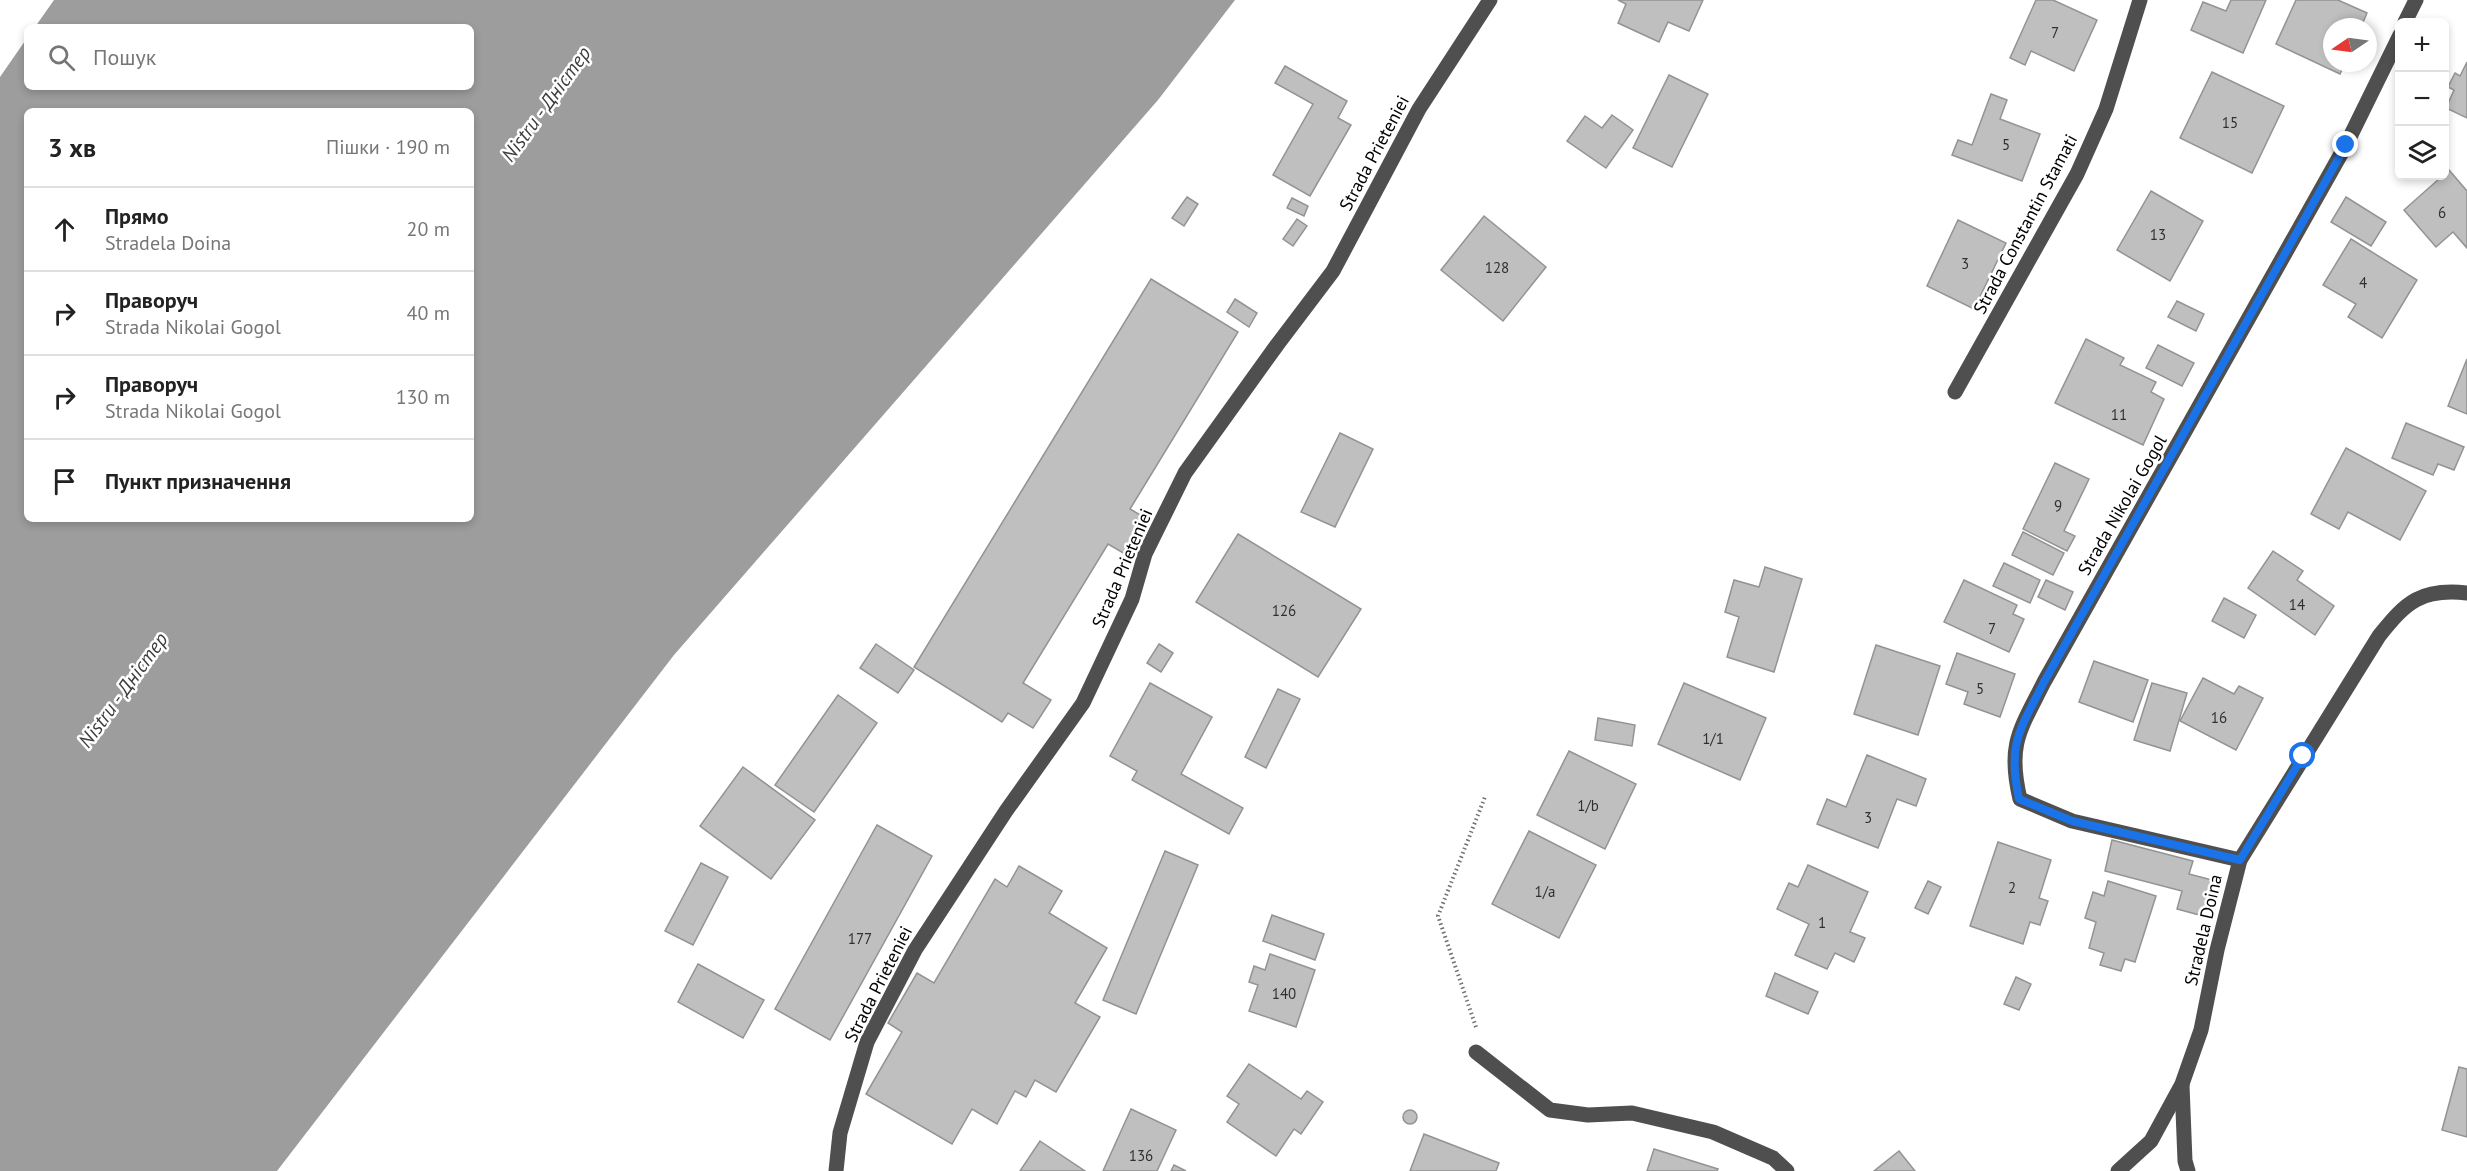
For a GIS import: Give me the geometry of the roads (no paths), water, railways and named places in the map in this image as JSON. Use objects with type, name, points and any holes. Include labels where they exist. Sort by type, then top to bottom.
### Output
[{"type":"street","name":"Strada Prieteniei","points":[[836,1171],[840,1133],[867,1042],[915,950],[1006,811],[1083,703],[1132,599],[1145,554],[1185,473],[1277,345],[1333,272],[1419,109],[1490,0]]},
{"type":"street","name":"Strada Constantin Stamati","points":[[1956,392],[2077,174],[2106,109],[2140,0]]},
{"type":"street","points":[[2408,18],[2416,0]]},
{"type":"street","name":"Strada Nikolai Gogol","points":[[2240,860],[2072,821],[2019,799],[2013,769],[2016,738],[2044,682],[2346,145],[2395,45]]},
{"type":"street","name":"Stradela Doina","points":[[2118,1171],[2151,1141],[2182,1083],[2201,1029],[2217,950],[2240,860],[2379,636],[2400,610],[2420,596],[2447,591],[2467,593]]},
{"type":"street","points":[[1476,1052],[1550,1110],[1588,1115],[1632,1113],[1713,1132],[1773,1158],[1787,1171]]},
{"type":"street","points":[[2182,1083],[2185,1161],[2188,1171]]},
{"type":"water","name":"Nistru - Дністер","points":[[54,0],[1235,0],[1158,100],[674,655],[277,1171],[0,1171],[0,77],[24,42],[24,90],[474,90],[474,24],[37,24]]}]
